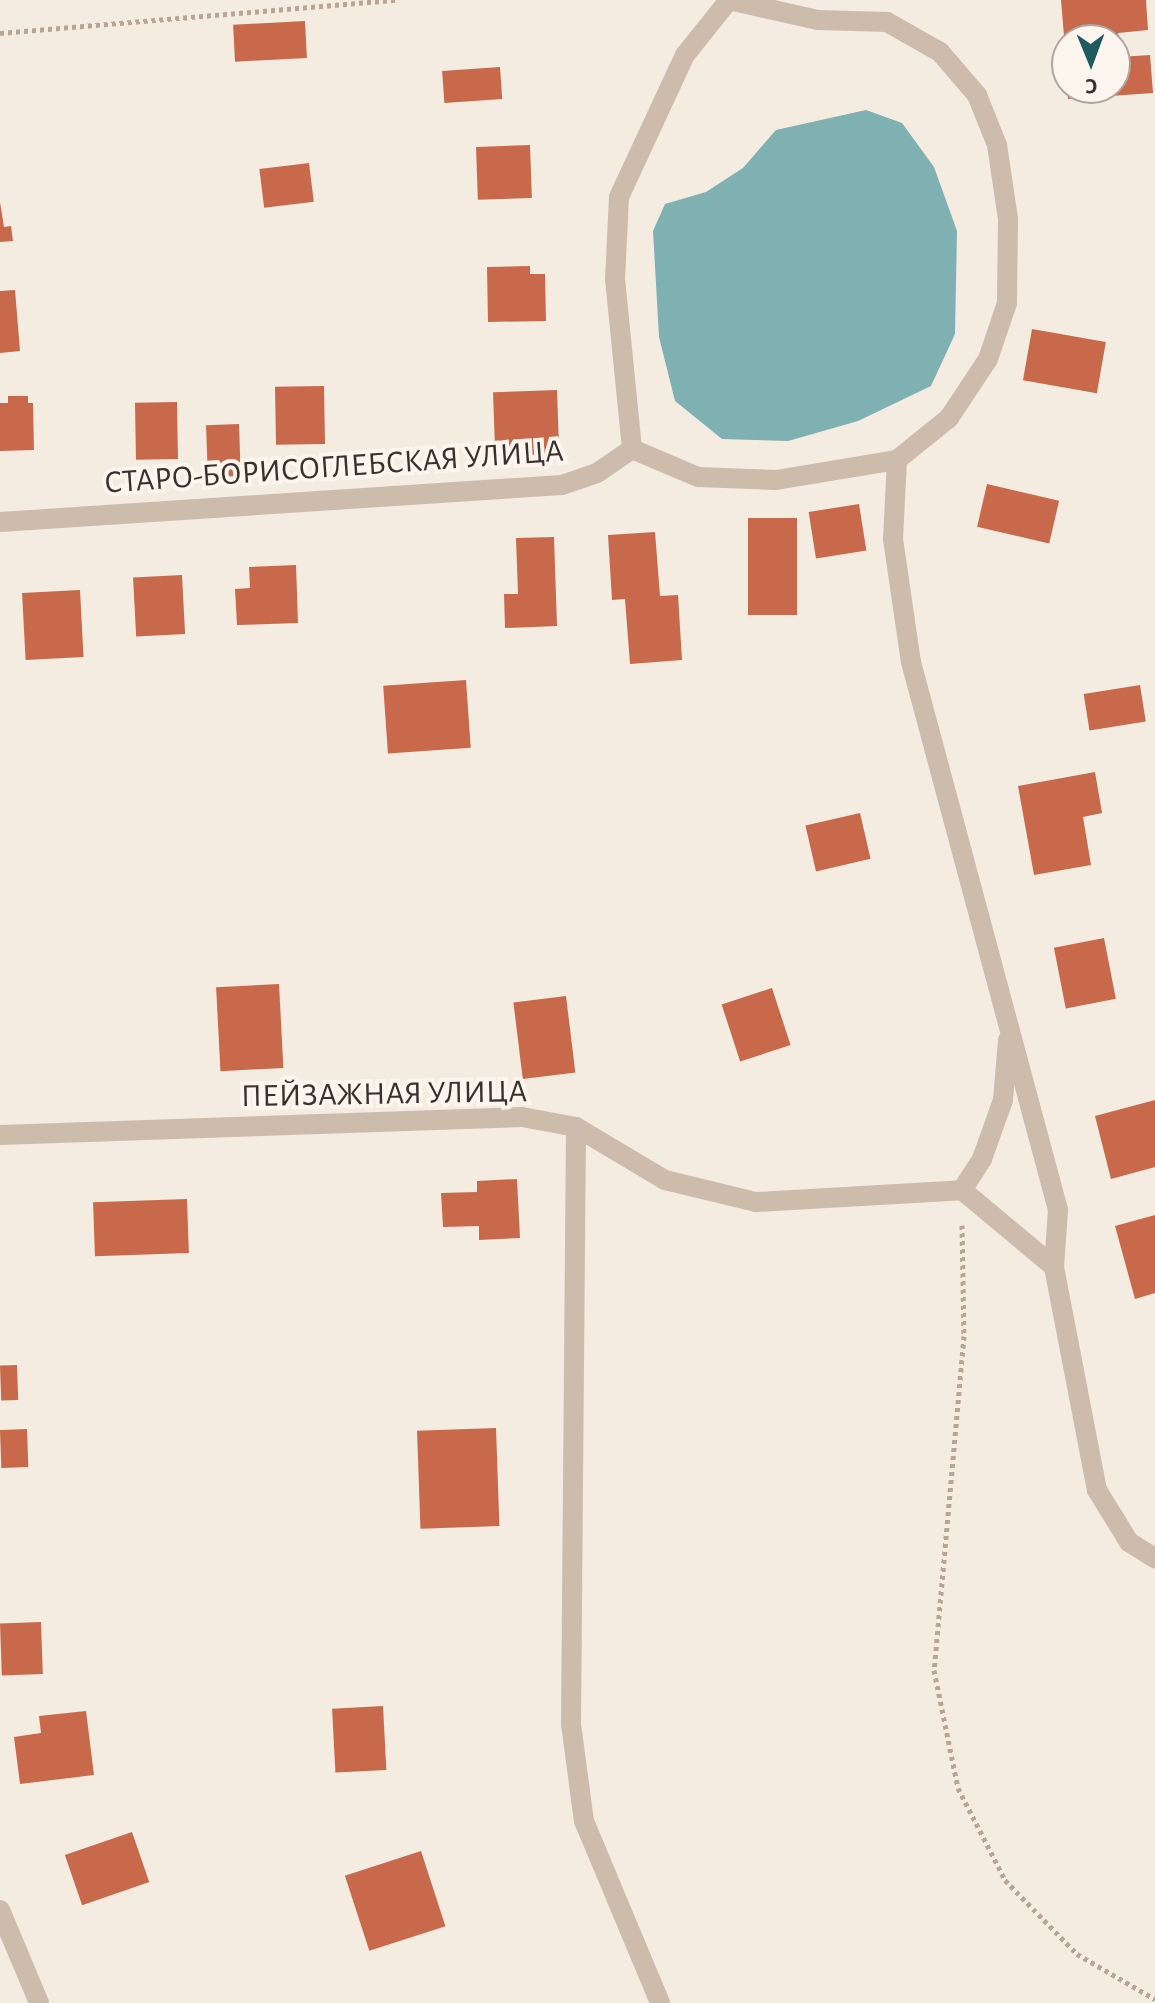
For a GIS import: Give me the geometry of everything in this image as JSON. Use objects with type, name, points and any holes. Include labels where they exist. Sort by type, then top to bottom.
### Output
[{"type":"street","points":[[729,0],[818,20],[887,22],[940,52],[977,95],[997,145],[1008,219],[1007,303],[988,359],[949,418],[897,460],[776,480],[698,477],[632,449],[615,279],[619,197],[685,55],[729,0]]},
{"type":"street","name":"СТАРО-БОРИСОГЛЕБСКАЯ УЛИЦА","points":[[0,522],[562,485],[597,473],[632,449]]},
{"type":"street","points":[[897,460],[893,539],[911,662],[965,880],[1009,1024],[1058,1210],[1054,1267],[1097,1490],[1129,1542],[1155,1558]]},
{"type":"street","points":[[1009,1024],[1003,1100],[982,1159],[962,1190],[1054,1267]]},
{"type":"street","name":"ПЕЙЗАЖНАЯ УЛИЦА","points":[[0,1135],[522,1117],[576,1127],[665,1180],[756,1202],[839,1201],[895,1192],[962,1190]]},
{"type":"street","points":[[576,1127],[571,1724],[584,1821],[660,2003]]},
{"type":"street","points":[[0,1910],[39,2003]]},
{"type":"path","points":[[0,33],[396,0]]},
{"type":"path","points":[[962,1190],[964,1336],[934,1670],[958,1788],[1005,1880],[1077,1954],[1155,1999]]},
{"type":"water","points":[[866,110],[902,123],[934,167],[957,231],[955,334],[931,386],[858,421],[788,441],[722,439],[675,401],[659,337],[653,231],[665,204],[706,192],[743,168],[776,130]]},
{"type":"building","points":[[1061,0],[1146,0],[1148,30],[1131,32],[1131,24],[1063,24]]},
{"type":"building","points":[[305,21],[307,58],[235,62],[233,25]]},
{"type":"building","points":[[1150,55],[1153,93],[1131,95],[1131,56]]},
{"type":"building","points":[[500,67],[502,99],[444,103],[442,71]]},
{"type":"building","points":[[530,145],[532,198],[478,200],[476,147]]},
{"type":"building","points":[[309,163],[314,202],[264,208],[259,169]]},
{"type":"building","points":[[0,202],[4,227],[11,226],[13,241],[0,242]]},
{"type":"building","points":[[530,266],[530,274],[545,274],[546,321],[488,322],[487,267]]},
{"type":"building","points":[[15,290],[20,351],[0,353],[0,291]]},
{"type":"building","points":[[1032,329],[1106,342],[1097,393],[1023,380]]},
{"type":"building","points":[[324,386],[325,444],[276,445],[275,387]]},
{"type":"building","points":[[557,390],[559,454],[495,456],[493,392]]},
{"type":"building","points":[[8,396],[28,396],[28,403],[33,403],[34,450],[0,451],[0,403],[8,403]]},
{"type":"building","points":[[177,402],[178,459],[136,460],[135,403]]},
{"type":"building","points":[[239,424],[241,476],[208,477],[206,425]]},
{"type":"building","points":[[987,484],[1059,501],[1049,544],[977,527]]},
{"type":"building","points":[[859,504],[866,550],[816,558],[809,512]]},
{"type":"building","points":[[748,518],[797,518],[797,615],[748,615]]},
{"type":"building","points":[[655,532],[660,596],[678,595],[682,660],[630,664],[625,599],[612,600],[608,535]]},
{"type":"building","points":[[554,537],[557,626],[505,628],[504,594],[518,594],[516,538]]},
{"type":"building","points":[[296,565],[298,623],[237,625],[235,589],[250,588],[249,567]]},
{"type":"building","points":[[182,575],[185,634],[136,636],[133,578]]},
{"type":"building","points":[[80,590],[84,657],[26,660],[22,593]]},
{"type":"building","points":[[466,680],[471,748],[388,754],[383,686]]},
{"type":"building","points":[[1140,685],[1146,722],[1089,730],[1084,694]]},
{"type":"building","points":[[1095,772],[1102,813],[1083,817],[1091,865],[1034,875],[1018,786]]},
{"type":"building","points":[[860,813],[871,859],[816,871],[805,826]]},
{"type":"building","points":[[1104,938],[1116,999],[1066,1009],[1054,948]]},
{"type":"building","points":[[279,984],[283,1068],[220,1071],[216,987]]},
{"type":"building","points":[[772,988],[791,1045],[740,1061],[722,1004]]},
{"type":"building","points":[[566,996],[575,1072],[523,1079],[513,1002]]},
{"type":"building","points":[[1155,1100],[1155,1167],[1111,1179],[1095,1116]]},
{"type":"building","points":[[517,1179],[520,1238],[479,1240],[479,1226],[443,1227],[441,1193],[477,1192],[477,1181]]},
{"type":"building","points":[[187,1199],[189,1253],[95,1256],[93,1202]]},
{"type":"building","points":[[1155,1215],[1155,1293],[1135,1299],[1115,1226]]},
{"type":"building","points":[[17,1365],[18,1400],[1,1401],[0,1366]]},
{"type":"building","points":[[496,1428],[499,1526],[420,1529],[417,1431]]},
{"type":"building","points":[[27,1429],[28,1467],[1,1468],[0,1430]]},
{"type":"building","points":[[41,1622],[43,1674],[2,1675],[0,1623]]},
{"type":"building","points":[[383,1706],[386,1770],[335,1773],[332,1709]]},
{"type":"building","points":[[86,1711],[94,1775],[20,1784],[14,1737],[41,1733],[39,1716]]},
{"type":"building","points":[[132,1832],[149,1882],[82,1905],[65,1855]]},
{"type":"building","points":[[421,1851],[445,1926],[369,1951],[345,1876]]}]
